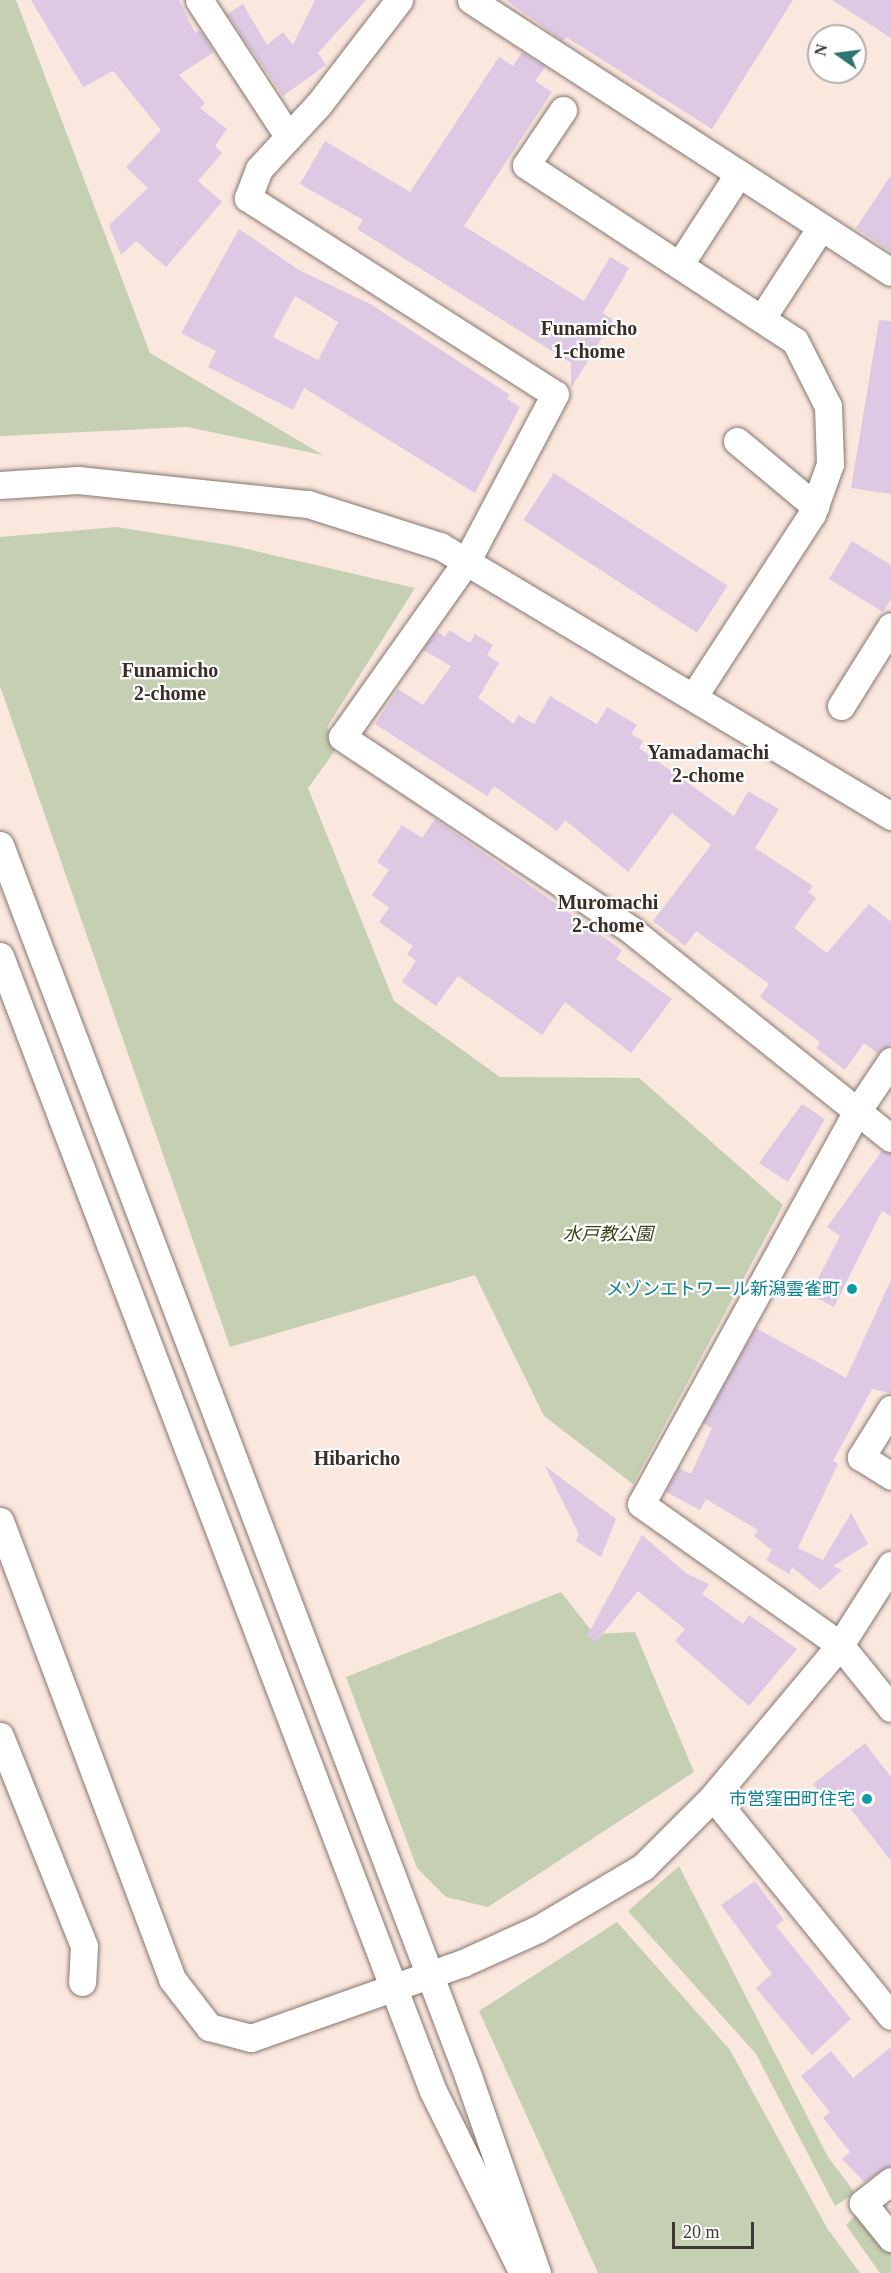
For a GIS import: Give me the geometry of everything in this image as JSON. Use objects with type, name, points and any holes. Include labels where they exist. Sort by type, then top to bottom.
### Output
[{"type":"street","points":[[199,0],[288,136]]},
{"type":"street","points":[[399,0],[259,169],[248,198],[555,394],[466,562],[342,737],[631,930],[856,1113],[891,1138]]},
{"type":"street","points":[[471,0],[891,272]]},
{"type":"street","points":[[563,110],[526,165],[795,340],[810,361],[828,406],[830,464],[815,506],[693,697]]},
{"type":"street","points":[[680,264],[739,173]]},
{"type":"street","points":[[762,318],[821,227]]},
{"type":"street","points":[[737,441],[815,506]]},
{"type":"street","points":[[0,485],[78,480],[308,504],[440,546],[891,816]]},
{"type":"street","points":[[841,706],[891,626]]},
{"type":"street","points":[[0,844],[430,1976],[537,2273]]},
{"type":"street","points":[[0,956],[433,2091],[523,2273]]},
{"type":"street","points":[[891,1060],[856,1113],[641,1504],[840,1645],[891,1708]]},
{"type":"street","points":[[891,1409],[861,1457],[891,1476]]},
{"type":"street","points":[[0,1521],[172,1979],[209,2027],[251,2038],[394,1990],[538,1929],[643,1867],[713,1797],[840,1645],[891,1565]]},
{"type":"street","points":[[0,1736],[84,1946],[82,1982]]},
{"type":"street","points":[[713,1797],[891,2016]]},
{"type":"street","points":[[891,2181],[863,2203],[891,2238]]},
{"type":"green space","points":[[0,0],[16,0],[150,353],[323,455],[187,427],[0,436]]},
{"type":"green space","name":"水戸教公園","points":[[117,527],[234,546],[415,588],[327,727],[339,745],[308,788],[394,1001],[500,1077],[639,1078],[783,1205],[633,1484],[544,1416],[475,1275],[230,1347],[0,686],[0,537]]},
{"type":"green space","points":[[561,1592],[594,1634],[635,1632],[694,1772],[488,1907],[446,1897],[417,1868],[346,1677]]},
{"type":"green space","points":[[679,1866],[828,2157],[855,2193],[835,2206],[756,2054],[628,1911]]},
{"type":"green space","points":[[617,1922],[730,2050],[827,2228],[860,2273],[598,2273],[479,2011]]},
{"type":"green space","points":[[862,2209],[891,2246],[891,2273],[880,2273],[846,2225]]},
{"type":"building","points":[[31,0],[179,0],[195,33],[200,30],[214,52],[179,75],[205,103],[200,108],[227,129],[215,146],[222,153],[198,181],[222,202],[166,267],[136,241],[121,255],[109,225],[148,188],[126,167],[161,130],[113,71],[83,87]]},
{"type":"building","points":[[315,0],[366,0],[318,53],[326,65],[283,96],[227,14],[243,4],[267,45],[283,32],[293,45]]},
{"type":"building","points":[[506,0],[793,0],[712,129],[566,37],[563,41]]},
{"type":"building","points":[[832,0],[891,0],[891,38]]},
{"type":"building","points":[[522,52],[545,67],[535,81],[552,92],[464,226],[584,301],[610,257],[629,268],[603,313],[613,320],[571,388],[571,363],[357,229],[363,220],[300,184],[325,141],[410,192],[499,57],[513,66]]},
{"type":"building","points":[[891,175],[891,252],[856,228]]},
{"type":"building","points":[[239,229],[299,270],[372,305],[510,395],[507,399],[520,407],[475,493],[304,388],[293,410],[208,367],[216,351],[181,333]],"holes":[[[295,296],[338,322],[318,360],[273,337]]]},
{"type":"building","points":[[879,320],[891,321],[891,494],[851,488]]},
{"type":"building","points":[[554,473],[728,586],[697,633],[524,520]]},
{"type":"building","points":[[852,541],[891,565],[891,599],[883,612],[829,579]]},
{"type":"building","points":[[449,630],[470,643],[475,634],[493,645],[487,655],[499,663],[478,698],[514,724],[518,715],[534,724],[550,696],[597,724],[607,707],[637,725],[631,734],[643,741],[639,748],[734,816],[748,791],[779,809],[755,848],[813,886],[808,892],[816,898],[794,928],[827,953],[869,904],[891,922],[891,1045],[877,1053],[864,1043],[845,1070],[816,1048],[820,1042],[760,997],[769,984],[696,931],[685,946],[653,921],[711,845],[672,813],[628,872],[565,820],[557,831],[494,786],[487,796],[375,724],[398,689],[423,705],[451,666],[423,650],[436,631],[445,637]]},
{"type":"building","points":[[435,819],[622,950],[616,959],[672,999],[631,1053],[565,1002],[542,1035],[458,976],[436,1006],[402,982],[416,961],[407,954],[413,946],[379,922],[389,908],[372,895],[389,870],[377,862],[402,825],[422,838]]},
{"type":"building","points":[[802,1104],[825,1119],[788,1182],[759,1163]]},
{"type":"building","points":[[882,1151],[891,1153],[891,1216],[882,1211],[834,1307],[810,1294],[840,1236],[827,1227]]},
{"type":"building","points":[[891,1280],[891,1393],[872,1389],[833,1461],[838,1464],[798,1548],[823,1560],[851,1513],[868,1544],[833,1566],[842,1570],[820,1590],[792,1567],[789,1574],[766,1560],[772,1550],[754,1536],[758,1530],[706,1499],[700,1510],[666,1492],[679,1468],[691,1474],[712,1428],[703,1423],[756,1328],[846,1378]]},
{"type":"building","points":[[545,1466],[616,1519],[601,1557],[576,1541],[579,1534]]},
{"type":"building","points":[[642,1535],[687,1574],[709,1584],[702,1594],[743,1624],[749,1615],[797,1649],[749,1706],[675,1641],[685,1629],[638,1591],[596,1642],[587,1636]]},
{"type":"building","name":"市営窪田町住宅","points":[[865,1743],[891,1777],[891,1861],[839,1794],[828,1803],[813,1784]]},
{"type":"building","points":[[755,1881],[784,1920],[776,1926],[851,2019],[812,2055],[756,1988],[772,1974],[721,1905]]},
{"type":"building","points":[[891,2047],[891,2166],[864,2182],[842,2159],[850,2152],[823,2118],[830,2112],[801,2076],[831,2051],[853,2078]]},
{"type":"place","name":"メゾンエトワール新潟雲雀町","points":[[852,1289]]},
{"type":"place","name":"市営窪田町住宅","points":[[867,1799]]},
{"type":"district","name":"Funamicho 1-chome","points":[[589,340]]},
{"type":"district","name":"Funamicho 2-chome","points":[[170,682]]},
{"type":"district","name":"Yamadamachi 2-chome","points":[[708,764]]},
{"type":"district","name":"Muromachi 2-chome","points":[[608,914]]},
{"type":"district","name":"Hibaricho","points":[[357,1458]]}]
